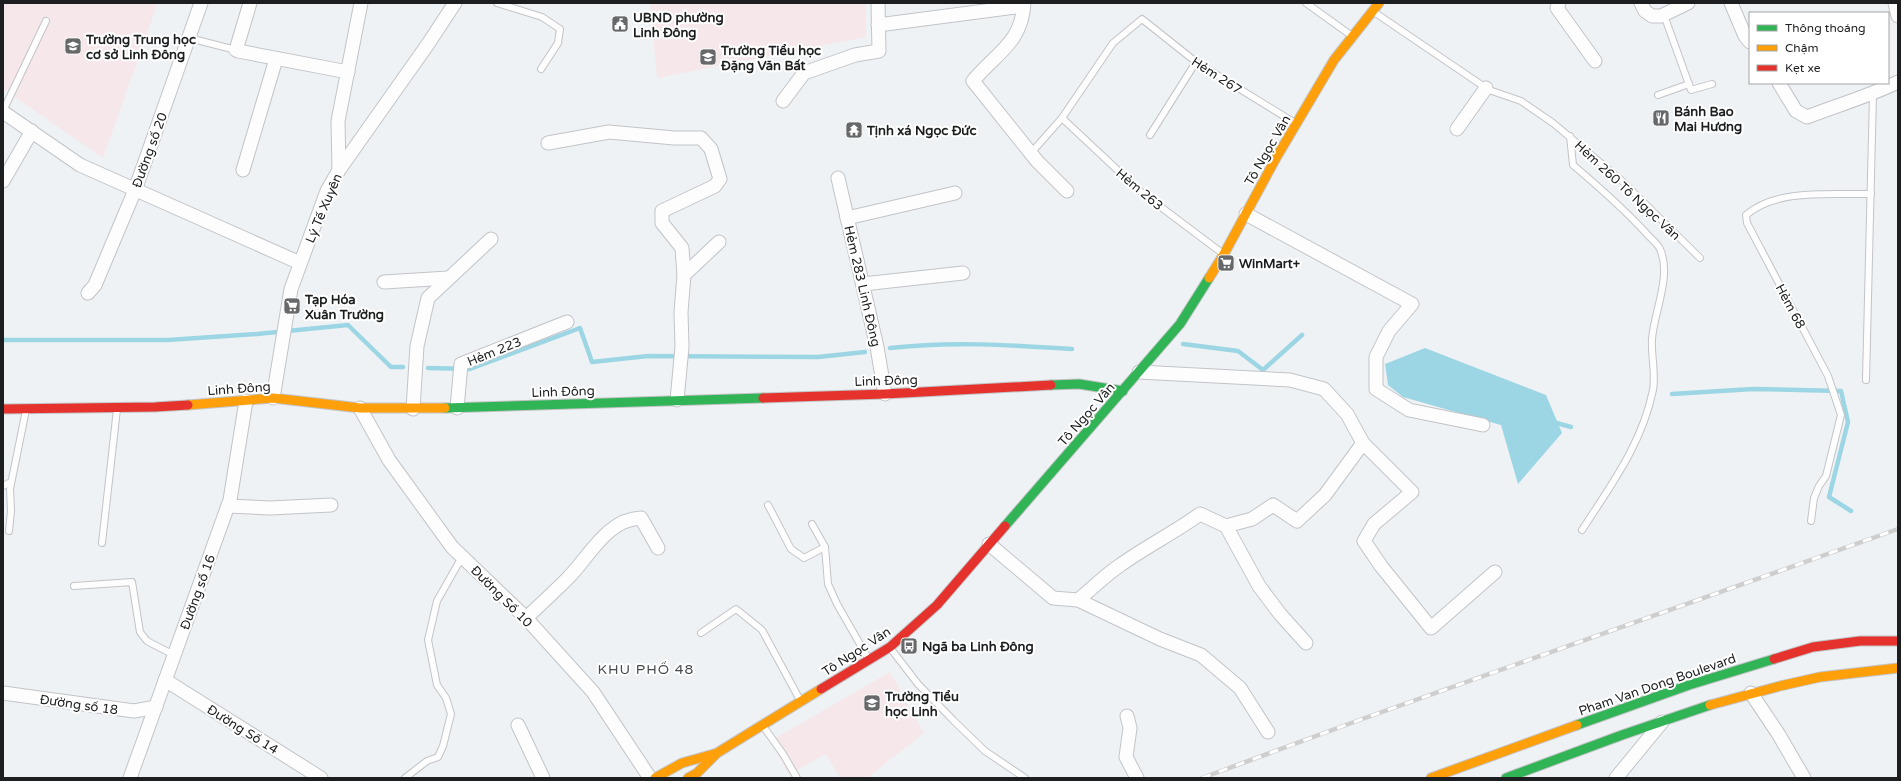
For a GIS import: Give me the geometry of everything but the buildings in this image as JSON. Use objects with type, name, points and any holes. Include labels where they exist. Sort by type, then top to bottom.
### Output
[{"type":"main road","name":"Tô Ngọc Vân","points":[[688,778],[697,773],[717,753],[890,647],[937,605],[1180,324],[1224,254],[1296,124],[1334,60],[1379,3]]},
{"type":"main road","name":"Linh Đông","points":[[3,409],[155,407],[273,398],[360,408],[457,408],[885,394],[1079,384],[1123,391]]},
{"type":"main road","name":"Pham Van Dong Boulevard","points":[[1431,778],[1689,685],[1813,647],[1860,641],[1898,641]]},
{"type":"main road","points":[[1506,778],[1663,720],[1750,693],[1820,677],[1898,668]]},
{"type":"main road","name":"Tô Ngọc Vân","points":[[655,778],[682,763],[717,753]]},
{"type":"street","name":"Đường số 20","points":[[88,293],[95,285],[135,190],[201,3]]},
{"type":"street","points":[[250,3],[236,50],[239,52],[348,72]]},
{"type":"street","points":[[339,170],[338,121],[361,3]]},
{"type":"street","name":"Lý Tế Xuyên","points":[[273,398],[290,289],[327,191],[339,170],[428,44],[455,3]]},
{"type":"street","points":[[782,101],[804,73],[855,55],[878,51],[878,3]]},
{"type":"street","points":[[1558,3],[1557,8],[1595,61]]},
{"type":"street","points":[[1641,3],[1645,11],[1652,16],[1664,15],[1688,3]]},
{"type":"street","points":[[1731,3],[1745,36],[1749,41]]},
{"type":"street","points":[[1895,3],[1898,16]]},
{"type":"street","points":[[878,25],[1024,5],[1023,16],[1017,34],[973,81],[1031,153],[1067,191]]},
{"type":"street","points":[[243,170],[276,59]]},
{"type":"street","points":[[1780,84],[1796,111],[1807,117],[1840,104],[1873,94],[1898,82]]},
{"type":"street","points":[[1457,129],[1486,88]]},
{"type":"street","points":[[3,111],[80,165],[300,263]]},
{"type":"street","points":[[3,180],[32,131]]},
{"type":"street","points":[[548,143],[609,132],[674,138],[702,138],[711,149],[720,179],[715,186],[662,211],[662,223],[682,248],[684,275],[681,312],[682,347],[676,400]]},
{"type":"street","name":"Hẻm 283 Linh Đông","points":[[838,178],[877,347],[885,394]]},
{"type":"street","points":[[848,218],[955,193]]},
{"type":"street","points":[[1246,214],[1412,304],[1388,331],[1376,357],[1376,389],[1409,410],[1483,425]]},
{"type":"street","points":[[412,409],[417,346],[428,298],[491,239]]},
{"type":"street","points":[[684,275],[720,242]]},
{"type":"street","points":[[863,284],[963,273]]},
{"type":"street","points":[[384,282],[448,278]]},
{"type":"street","name":"Hẻm 223","points":[[457,408],[461,369],[567,322]]},
{"type":"street","points":[[1139,372],[1290,380],[1324,390],[1346,414],[1363,443],[1412,492],[1374,524],[1364,541],[1381,566],[1431,628],[1495,572]]},
{"type":"street","name":"Đường số 16","points":[[130,778],[228,506],[246,401]]},
{"type":"street","name":"Đường Số 10","points":[[360,408],[390,460],[452,547],[526,618],[593,692],[650,778]]},
{"type":"street","points":[[1226,526],[1252,519],[1273,505],[1297,521],[1325,495],[1363,443]]},
{"type":"street","points":[[228,506],[270,508],[331,505]]},
{"type":"street","points":[[1078,600],[1117,567],[1149,546],[1177,531],[1200,514],[1226,526],[1259,586],[1280,614],[1306,643]]},
{"type":"street","points":[[526,618],[569,578],[601,538],[630,518],[641,518],[658,548]]},
{"type":"street","points":[[989,544],[1053,598],[1078,600],[1160,639],[1201,655],[1240,688],[1268,732]]},
{"type":"street","name":"Đường Số 14","points":[[165,680],[321,778]]},
{"type":"street","name":"Đường số 18","points":[[3,693],[134,712],[156,707]]},
{"type":"street","points":[[1750,693],[1779,735],[1804,778]]},
{"type":"street","points":[[1127,716],[1130,728],[1126,757],[1137,778]]},
{"type":"street","points":[[1618,777],[1663,720]]},
{"type":"street","points":[[518,725],[543,778]]},
{"type":"lane","points":[[497,3],[542,17],[560,29],[558,43],[541,69]]},
{"type":"lane","points":[[1306,3],[1352,36]]},
{"type":"lane","name":"Hẻm 260 Tô Ngọc Vân","points":[[1372,11],[1486,88],[1521,101],[1570,136],[1621,180],[1700,258]]},
{"type":"lane","points":[[1664,15],[1691,90],[1712,84]]},
{"type":"lane","name":"Hẻm 267","points":[[1062,118],[1113,43],[1142,19],[1196,62],[1296,124]]},
{"type":"lane","points":[[3,111],[46,21]]},
{"type":"lane","points":[[189,38],[236,50]]},
{"type":"lane","points":[[1150,135],[1196,62]]},
{"type":"lane","points":[[1658,95],[1689,84]]},
{"type":"lane","points":[[1866,380],[1873,94]]},
{"type":"lane","points":[[1031,153],[1062,118]]},
{"type":"lane","name":"Hẻm 263","points":[[1062,118],[1141,192],[1224,254]]},
{"type":"lane","points":[[1570,136],[1573,165],[1608,194],[1660,248],[1664,264],[1661,300],[1652,339],[1654,389],[1644,422],[1630,456],[1582,530]]},
{"type":"lane","name":"Hẻm 68","points":[[1812,521],[1814,498],[1819,486],[1826,476],[1841,415],[1830,380],[1747,223],[1746,215],[1755,207],[1788,196],[1871,194]]},
{"type":"lane","points":[[102,543],[118,408]]},
{"type":"lane","points":[[9,531],[11,482],[26,409]]},
{"type":"lane","points":[[3,486],[11,482]]},
{"type":"lane","points":[[768,505],[792,549],[798,554],[804,558],[825,547]]},
{"type":"lane","points":[[812,524],[825,547],[828,584],[837,604],[869,660]]},
{"type":"lane","points":[[405,778],[427,761],[438,757],[448,730],[451,714],[446,698],[437,685],[428,640],[437,601],[462,557]]},
{"type":"lane","points":[[74,586],[132,582],[140,632],[147,641],[174,656]]},
{"type":"lane","points":[[702,633],[736,609],[762,630],[800,702]]},
{"type":"lane","points":[[890,647],[918,684],[954,721],[985,751],[1025,778]]},
{"type":"lane","points":[[762,725],[783,754],[797,778]]},
{"type":"shaded area","name":"Trường Trung học cơ sở Linh Đông","points":[[3,3],[158,3],[103,158],[3,89]]},
{"type":"shaded area","name":"Trường Tiểu học Đặng Văn Bất","points":[[650,3],[866,3],[866,37],[657,78]]},
{"type":"shaded area","name":"Trường Tiểu học Linh","points":[[890,672],[924,733],[867,778],[840,778],[826,754],[789,775],[770,741]]},
{"type":"water","points":[[1425,348],[1546,395],[1562,433],[1518,484],[1501,425],[1403,397],[1388,385],[1385,364]]},
{"type":"waterway","points":[[3,340],[168,340],[257,334],[348,325],[391,367],[403,367]]},
{"type":"waterway","points":[[428,368],[470,369],[580,328],[592,362],[648,356],[818,357],[865,352]]},
{"type":"waterway","points":[[1183,344],[1238,351],[1263,370],[1302,335]]},
{"type":"waterway","points":[[890,348],[958,344],[1072,349]]},
{"type":"waterway","points":[[1672,394],[1753,389],[1841,391],[1848,422],[1829,497],[1851,511]]},
{"type":"waterway","points":[[1553,422],[1571,427]]},
{"type":"railway","points":[[1202,778],[1365,718],[1898,529]]},
{"type":"traffic: fast","points":[[1005,526],[1180,324],[1209,278]]},
{"type":"traffic: fast","points":[[1051,385],[1079,384],[1123,391]]},
{"type":"traffic: fast","points":[[445,408],[763,398]]},
{"type":"traffic: fast","points":[[1577,725],[1689,685],[1774,659]]},
{"type":"traffic: fast","points":[[1506,778],[1622,735],[1710,705]]},
{"type":"traffic: slow","points":[[1209,278],[1224,254],[1276,158],[1334,60],[1379,3]]},
{"type":"traffic: slow","points":[[188,405],[273,398],[360,408],[445,408]]},
{"type":"traffic: slow","points":[[1710,705],[1820,677],[1898,668]]},
{"type":"traffic: slow","points":[[688,778],[697,773],[717,753],[821,689]]},
{"type":"traffic: slow","points":[[1431,778],[1577,725]]},
{"type":"traffic: slow","points":[[655,778],[682,763],[714,754]]},
{"type":"traffic: jam","points":[[763,398],[885,394],[1051,385]]},
{"type":"traffic: jam","points":[[3,409],[155,407],[188,405]]},
{"type":"traffic: jam","points":[[821,689],[890,647],[937,605],[1005,526]]},
{"type":"traffic: jam","points":[[1774,659],[1813,647],[1860,641],[1898,641]]},
{"type":"place","name":"UBND phường Linh Đông","points":[[620,24]]},
{"type":"place","name":"Trường Trung học cơ sở Linh Đông","points":[[73,46]]},
{"type":"place","name":"Trường Tiểu học Đặng Văn Bất","points":[[708,57]]},
{"type":"place","name":"Bánh Bao Mai Hương","points":[[1661,118]]},
{"type":"place","name":"Tịnh xá Ngọc Đức","points":[[854,130]]},
{"type":"place","name":"WinMart+","points":[[1226,263]]},
{"type":"place","name":"Tạp Hóa Xuân Trường","points":[[292,306]]},
{"type":"place","name":"Ngã ba Linh Đông","points":[[909,646]]},
{"type":"place","name":"Trường Tiểu học Linh","points":[[872,703]]},
{"type":"district","name":"KHU PHỐ 48","points":[[646,669]]}]
